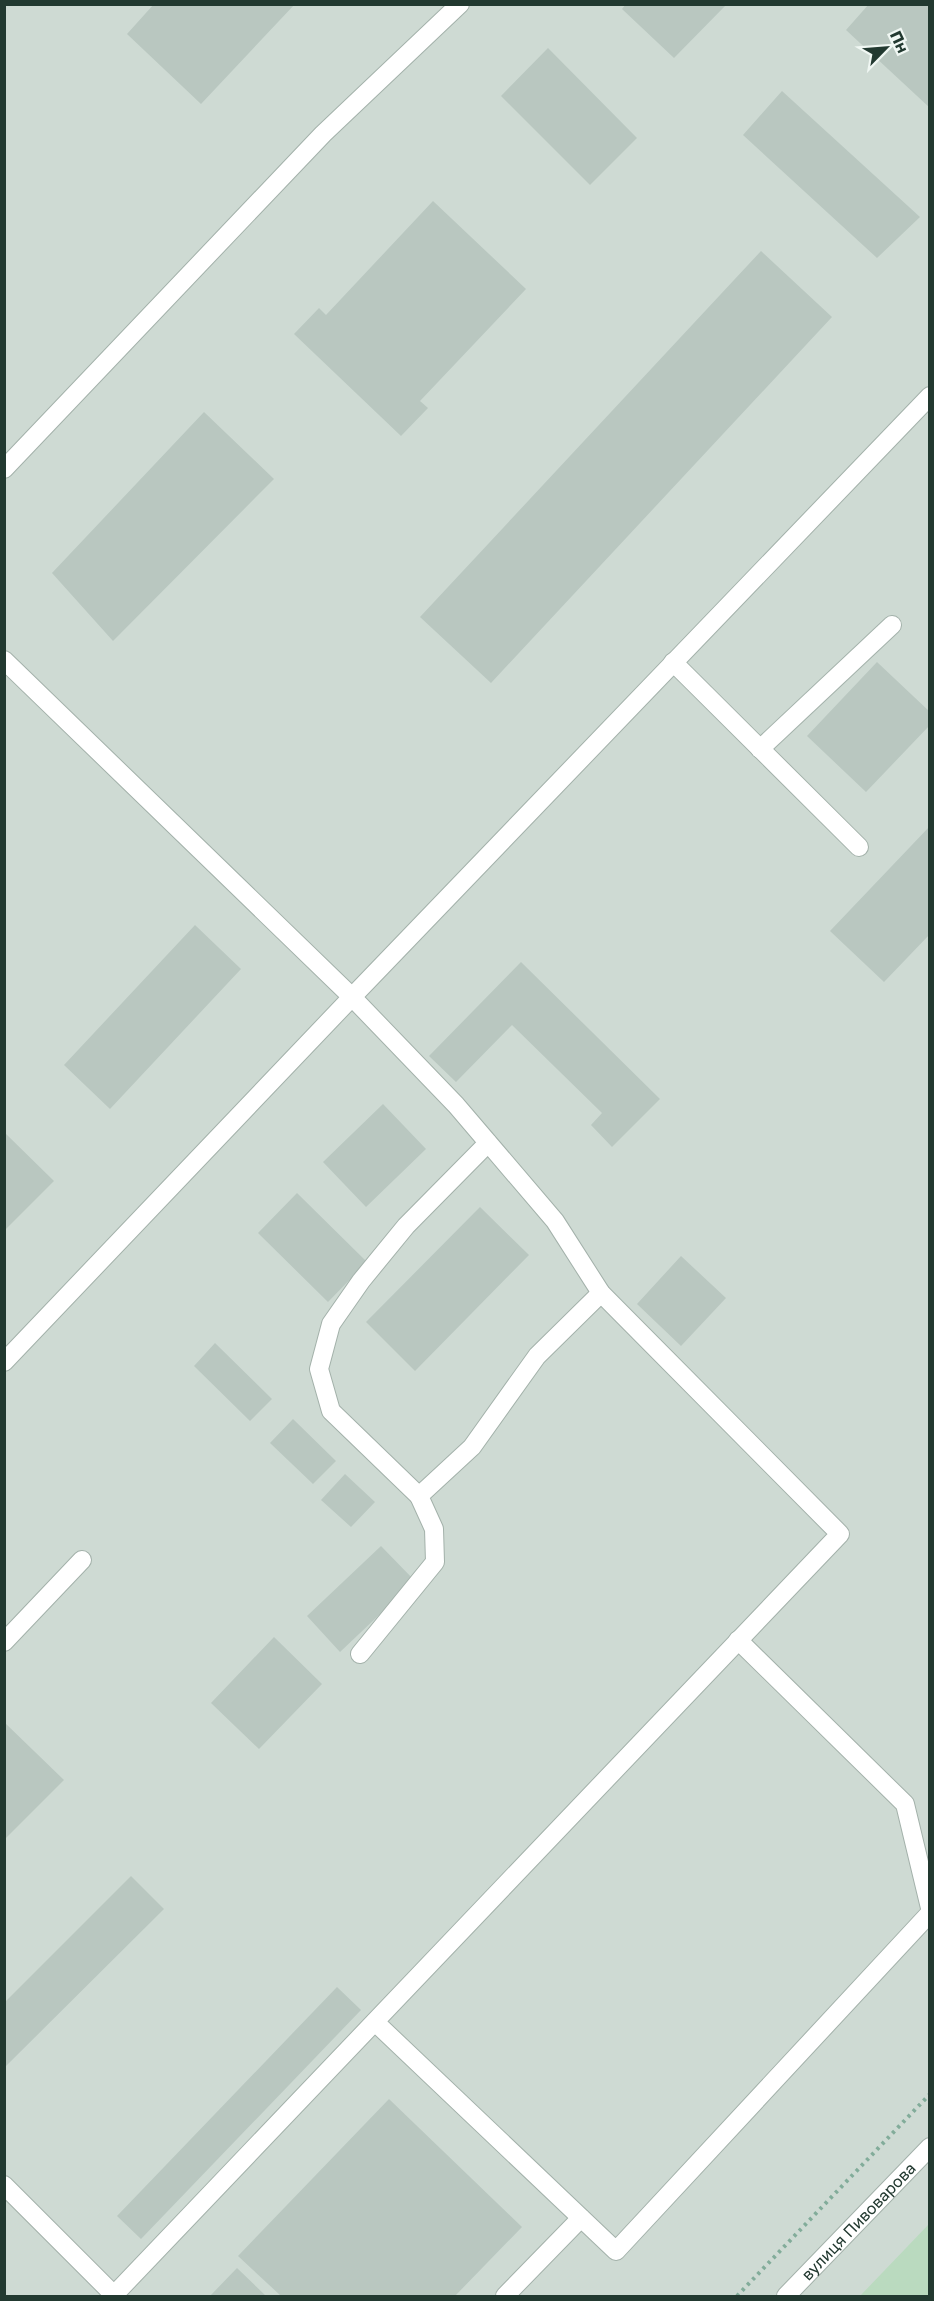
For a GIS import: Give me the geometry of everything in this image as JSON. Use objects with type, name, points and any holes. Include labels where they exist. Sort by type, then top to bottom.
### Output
[{"type":"street","points":[[4,469],[323,134],[460,4]]},
{"type":"street","points":[[4,1362],[930,396]]},
{"type":"street","points":[[760,749],[892,625]]},
{"type":"street","points":[[4,660],[352,997],[456,1105],[555,1221],[601,1293],[840,1534],[113,2296],[4,2185]]},
{"type":"street","points":[[673,662],[859,847]]},
{"type":"street","points":[[360,1654],[435,1562],[434,1529],[419,1496],[331,1411],[319,1369],[331,1324],[361,1281],[406,1226],[488,1143]]},
{"type":"street","points":[[419,1496],[472,1447],[537,1356],[601,1293]]},
{"type":"street","points":[[4,1642],[82,1560]]},
{"type":"street","points":[[738,1640],[906,1804],[930,1908]]},
{"type":"street","points":[[375,2022],[616,2252],[930,1914]]},
{"type":"street","name":"вулиця Пивоварова","points":[[786,2296],[930,2147]]},
{"type":"street","points":[[505,2296],[581,2218]]},
{"type":"path","points":[[737,2296],[930,2094]]},
{"type":"shaded area","points":[[5,5],[929,5],[929,2296],[5,2296]]},
{"type":"green space","points":[[929,2224],[929,2296],[860,2296]]},
{"type":"building","points":[[154,4],[295,4],[201,104],[127,34]]},
{"type":"building","points":[[626,4],[727,4],[674,58],[622,9]]},
{"type":"building","points":[[869,4],[930,5],[930,108],[846,30]]},
{"type":"building","points":[[548,48],[637,138],[590,185],[501,96]]},
{"type":"building","points":[[782,91],[920,217],[877,258],[743,135]]},
{"type":"building","points":[[433,201],[526,289],[420,401],[428,408],[401,436],[294,334],[319,308],[326,315]]},
{"type":"building","points":[[761,251],[832,317],[491,683],[420,617]]},
{"type":"building","points":[[204,412],[274,479],[113,641],[52,573]]},
{"type":"building","points":[[877,662],[930,712],[930,725],[866,792],[807,736]]},
{"type":"building","points":[[930,826],[930,934],[884,982],[830,931]]},
{"type":"building","points":[[195,925],[241,969],[110,1109],[64,1065]]},
{"type":"building","points":[[521,962],[660,1099],[612,1147],[591,1125],[602,1113],[512,1025],[456,1082],[429,1056]]},
{"type":"building","points":[[383,1104],[426,1149],[366,1207],[323,1162]]},
{"type":"building","points":[[4,1132],[54,1181],[4,1231]]},
{"type":"building","points":[[297,1193],[367,1262],[328,1302],[258,1233]]},
{"type":"building","points":[[480,1207],[529,1255],[415,1371],[366,1322]]},
{"type":"building","points":[[681,1256],[726,1298],[681,1346],[637,1304]]},
{"type":"building","points":[[215,1343],[272,1399],[250,1421],[194,1366]]},
{"type":"building","points":[[293,1419],[336,1461],[313,1484],[270,1443]]},
{"type":"building","points":[[345,1474],[375,1502],[351,1527],[321,1500]]},
{"type":"building","points":[[381,1546],[415,1581],[340,1652],[307,1616]]},
{"type":"building","points":[[274,1637],[322,1684],[259,1749],[211,1703]]},
{"type":"building","points":[[4,1722],[64,1780],[4,1840]]},
{"type":"building","points":[[131,1876],[164,1909],[4,2068],[4,2003]]},
{"type":"building","points":[[337,1987],[361,2010],[141,2239],[117,2216]]},
{"type":"building","points":[[389,2099],[522,2227],[455,2296],[281,2296],[238,2256]]},
{"type":"building","points":[[237,2268],[266,2296],[210,2296]]}]
